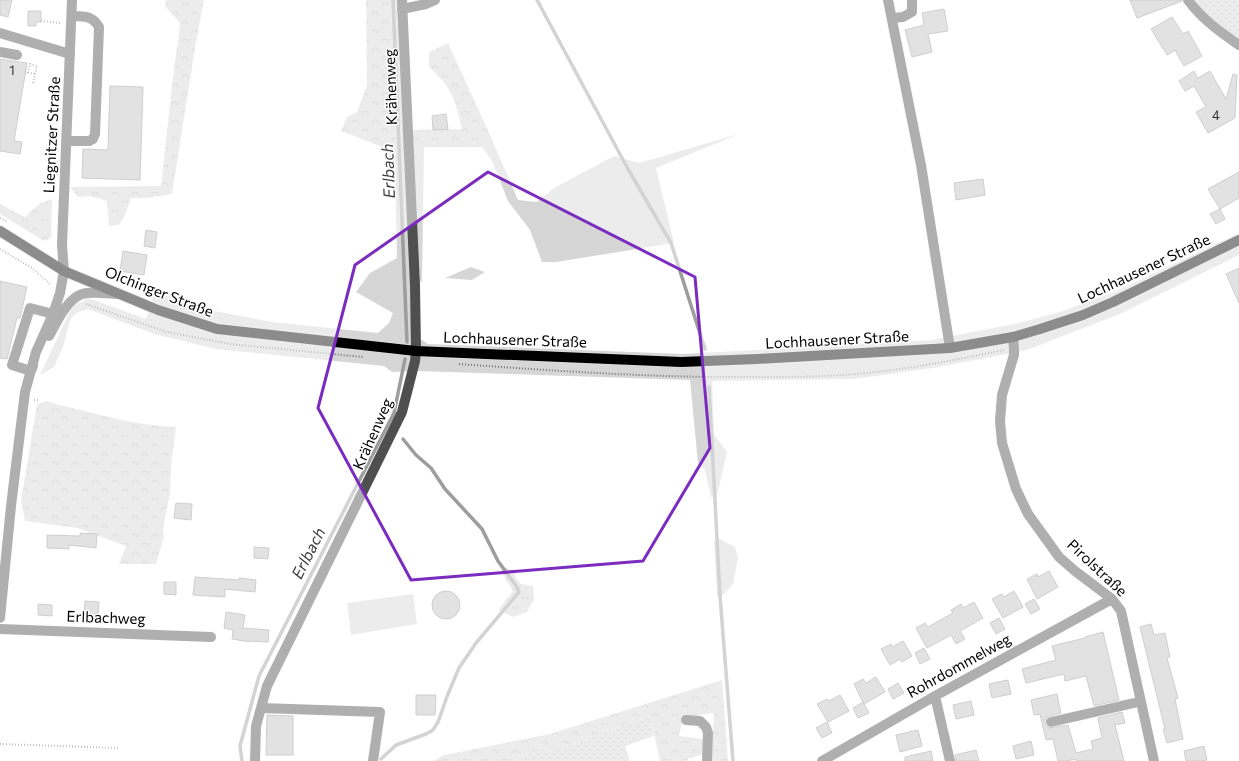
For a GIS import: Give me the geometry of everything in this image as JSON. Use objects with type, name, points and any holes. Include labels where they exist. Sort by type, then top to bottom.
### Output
[{"type":"main road","name":"Olchinger Straße","points":[[0,231],[64,271],[158,310],[217,329],[416,351]]},
{"type":"main road","name":"Lochhausener Straße","points":[[416,351],[681,362],[950,348],[1012,337],[1083,315],[1114,302],[1239,240]]},
{"type":"street","name":"Liegnitzer Straße","points":[[31,371],[36,352],[53,314],[60,293],[64,271],[62,245],[72,0]]},
{"type":"street","points":[[402,5],[426,4],[435,0]]},
{"type":"street","points":[[888,0],[921,165],[950,348]]},
{"type":"street","points":[[892,18],[903,18],[912,12],[912,0]]},
{"type":"street","points":[[1188,0],[1214,28],[1239,45]]},
{"type":"street","name":"Krähenweg","points":[[255,761],[256,726],[267,686],[402,412],[415,361],[415,286],[402,5]]},
{"type":"street","points":[[66,141],[89,141],[93,139],[94,134],[99,28],[95,20],[89,17],[72,16]]},
{"type":"street","points":[[0,33],[70,54]]},
{"type":"street","points":[[0,52],[17,55]]},
{"type":"street","points":[[0,618],[4,535],[26,392],[31,371],[66,306],[81,295],[91,293],[120,294]]},
{"type":"street","points":[[31,371],[12,365],[30,308],[53,314]]},
{"type":"street","name":"Pirolstraße","points":[[1012,337],[1014,355],[1002,395],[1000,421],[1002,443],[1016,489],[1028,514],[1059,556],[1075,571],[1112,599],[1120,611],[1154,761]]},
{"type":"street","name":"Rohrdommelweg","points":[[822,761],[934,696],[1112,599]]},
{"type":"street","name":"Erlbachweg","points":[[0,629],[211,637]]},
{"type":"street","points":[[934,696],[950,761]]},
{"type":"street","points":[[1051,722],[1134,703]]},
{"type":"street","points":[[261,708],[380,712],[373,761]]},
{"type":"street","points":[[686,720],[700,721],[706,727],[708,733],[707,761]]},
{"type":"path","points":[[41,21],[61,22]]},
{"type":"path","points":[[34,83],[37,66],[30,64],[27,72],[35,74]]},
{"type":"path","points":[[0,249],[32,268]]},
{"type":"path","points":[[0,744],[118,748]]},
{"type":"highlighted area","points":[[488,172],[695,277],[710,448],[643,561],[411,580],[318,408],[355,265]]},
{"type":"green space","points":[[166,0],[204,0],[172,194],[147,198],[131,198],[125,215],[119,225],[109,226],[107,201],[90,196],[78,197],[70,187],[161,186],[180,23],[165,6]]},
{"type":"green space","points":[[366,0],[399,0],[405,130],[462,129],[452,95],[443,81],[429,67],[429,52],[448,43],[490,135],[482,147],[424,147],[411,164],[395,164],[385,148],[341,131],[347,117],[357,112],[367,85]]},
{"type":"green space","points":[[1195,0],[1239,0],[1239,39],[1221,26],[1199,6]]},
{"type":"green space","points":[[739,134],[656,168],[674,243],[556,262],[542,262],[530,230],[508,201],[492,161],[482,147],[490,135],[518,200],[537,202],[554,188],[614,156],[639,163]]},
{"type":"green space","points":[[424,147],[422,281],[415,286],[411,164]]},
{"type":"green space","points":[[395,164],[406,164],[412,340],[422,340],[428,344],[683,354],[932,340],[1019,323],[1060,312],[1112,293],[1239,233],[1239,255],[1120,314],[1027,350],[933,368],[854,379],[712,381],[714,434],[727,452],[717,496],[711,497],[705,470],[698,463],[690,380],[417,371],[392,372],[384,366],[216,349],[154,334],[88,309],[78,312],[71,318],[63,347],[54,367],[40,375],[70,311],[74,306],[88,298],[146,319],[154,295],[173,296],[189,306],[272,322],[378,333],[389,323],[393,313],[356,292],[370,273],[397,258]]},
{"type":"green space","points":[[52,199],[51,238],[44,241],[0,214],[0,204],[25,217],[39,204]]},
{"type":"green space","points":[[471,267],[485,272],[472,280],[445,278]]},
{"type":"green space","points":[[47,401],[131,422],[176,427],[171,466],[170,493],[163,528],[164,537],[156,564],[119,564],[126,546],[77,528],[25,521],[21,501],[37,404]]},
{"type":"green space","points":[[720,539],[735,547],[738,558],[733,584],[723,595],[717,595],[714,541]]},
{"type":"green space","points":[[505,568],[515,571],[515,577],[521,584],[533,586],[534,600],[527,612],[513,617],[498,610],[513,591],[501,571]]},
{"type":"green space","points":[[413,594],[417,624],[351,635],[347,603]]},
{"type":"green space","points":[[722,680],[728,761],[711,761],[714,713],[683,717],[679,736],[703,739],[704,754],[688,759],[687,761],[660,761],[650,716],[550,752],[545,748],[511,761],[433,761],[444,755],[550,734]]},
{"type":"green space","points":[[650,716],[654,736],[625,746],[630,761],[511,761],[545,748],[550,752]]},
{"type":"building","points":[[0,0],[12,0],[8,17],[0,15]]},
{"type":"building","points":[[1130,0],[1182,0],[1182,1],[1137,18]]},
{"type":"building","points":[[944,9],[948,31],[928,34],[932,52],[912,57],[905,30],[924,25],[922,13]]},
{"type":"building","points":[[28,11],[41,11],[41,22],[36,22],[36,26],[28,26]]},
{"type":"building","points":[[1172,17],[1183,34],[1188,31],[1202,56],[1184,66],[1175,50],[1167,55],[1151,29]]},
{"type":"building","points":[[0,59],[27,63],[14,141],[22,142],[20,154],[0,151]]},
{"type":"building","points":[[1194,71],[1198,78],[1210,71],[1226,99],[1233,74],[1237,75],[1235,118],[1208,133],[1196,112],[1206,107],[1194,86],[1185,91],[1179,81]]},
{"type":"building","points":[[110,86],[143,87],[140,180],[82,178],[83,149],[108,150]]},
{"type":"building","points":[[446,114],[448,129],[433,130],[432,116]]},
{"type":"building","points":[[1239,172],[1239,198],[1220,209],[1208,189]]},
{"type":"building","points":[[983,179],[985,195],[956,200],[954,183]]},
{"type":"building","points":[[1220,209],[1225,219],[1216,224],[1210,214]]},
{"type":"building","points":[[146,230],[157,232],[155,248],[144,246]]},
{"type":"building","points":[[123,251],[147,255],[144,275],[120,271]]},
{"type":"building","points":[[1239,268],[1239,303],[1226,274]]},
{"type":"building","points":[[0,281],[27,287],[20,318],[17,318],[7,359],[0,358]]},
{"type":"building","points":[[176,503],[192,504],[191,520],[174,518]]},
{"type":"building","points":[[80,533],[97,534],[96,548],[69,545],[69,549],[47,548],[47,535],[80,536]]},
{"type":"building","points":[[254,547],[269,548],[268,559],[254,558]]},
{"type":"building","points":[[1049,571],[1058,587],[1037,599],[1027,579],[1037,574],[1038,577]]},
{"type":"building","points":[[195,577],[256,580],[255,592],[225,589],[225,597],[193,595]]},
{"type":"building","points":[[164,582],[176,582],[176,595],[164,594]]},
{"type":"building","points":[[446,591],[456,595],[460,605],[456,615],[446,619],[436,615],[432,605],[436,595]]},
{"type":"building","points":[[1014,591],[1023,607],[1003,618],[992,599],[1002,594],[1004,597]]},
{"type":"building","points":[[1034,599],[1040,609],[1031,614],[1025,604]]},
{"type":"building","points":[[85,601],[99,602],[98,615],[84,615]]},
{"type":"building","points":[[974,602],[983,618],[960,631],[965,639],[956,644],[951,635],[927,648],[916,628],[925,623],[928,627],[953,613],[951,610],[961,604],[963,608]]},
{"type":"building","points":[[38,604],[52,605],[52,616],[38,615]]},
{"type":"building","points":[[226,612],[245,615],[243,628],[269,630],[268,642],[250,642],[232,639],[233,630],[224,628]]},
{"type":"building","points":[[999,618],[1005,629],[996,634],[990,623]]},
{"type":"building","points":[[1151,624],[1154,635],[1165,633],[1170,657],[1167,658],[1178,698],[1175,699],[1183,739],[1167,743],[1163,729],[1165,729],[1140,627]]},
{"type":"building","points":[[1103,632],[1119,700],[1094,706],[1086,676],[1065,681],[1064,674],[1026,683],[1022,669],[1056,660],[1052,646]]},
{"type":"building","points":[[903,641],[912,656],[902,662],[900,659],[890,665],[881,649],[891,644],[892,647]]},
{"type":"building","points":[[924,648],[930,659],[920,664],[915,653]]},
{"type":"building","points":[[876,677],[885,692],[864,704],[854,684],[863,679],[866,683]]},
{"type":"building","points":[[1008,680],[1011,694],[992,698],[989,684]]},
{"type":"building","points":[[898,683],[904,693],[893,699],[888,689]]},
{"type":"building","points":[[1057,694],[1061,713],[1047,717],[1045,724],[1049,728],[1068,725],[1076,753],[1093,749],[1091,741],[1102,738],[1098,718],[1122,712],[1125,723],[1115,725],[1124,761],[1076,761],[1076,759],[1058,761],[1053,739],[1046,740],[1040,714],[1034,715],[1031,700]]},
{"type":"building","points":[[416,695],[436,695],[435,715],[416,715]]},
{"type":"building","points":[[840,695],[849,711],[828,722],[817,704],[827,699],[829,701]]},
{"type":"building","points":[[971,701],[974,715],[956,719],[953,705]]},
{"type":"building","points":[[863,702],[869,713],[858,718],[853,708]]},
{"type":"building","points":[[267,715],[293,716],[293,755],[266,755]]},
{"type":"building","points":[[827,722],[832,733],[822,738],[816,728]]},
{"type":"building","points":[[918,730],[922,746],[900,752],[896,735]]},
{"type":"building","points":[[1031,741],[1034,755],[1016,759],[1013,746]]},
{"type":"building","points":[[1204,746],[1207,760],[1186,761],[1184,751]]},
{"type":"building","points":[[976,750],[979,761],[956,761],[955,755]]},
{"type":"building","points":[[931,751],[933,761],[905,761],[905,757]]},
{"type":"waterway","name":"Erlbach","points":[[393,0],[407,342]]},
{"type":"waterway","points":[[537,0],[628,169],[671,243],[705,349]]},
{"type":"waterway","name":"Erlbach","points":[[242,761],[240,746],[259,676],[394,413],[405,359]]},
{"type":"waterway","points":[[709,387],[720,596],[733,761]]},
{"type":"waterway","points":[[381,759],[396,745],[433,730],[438,722],[459,668],[476,643],[519,592],[498,561],[482,529],[445,489],[431,468],[416,455],[403,439]]}]
